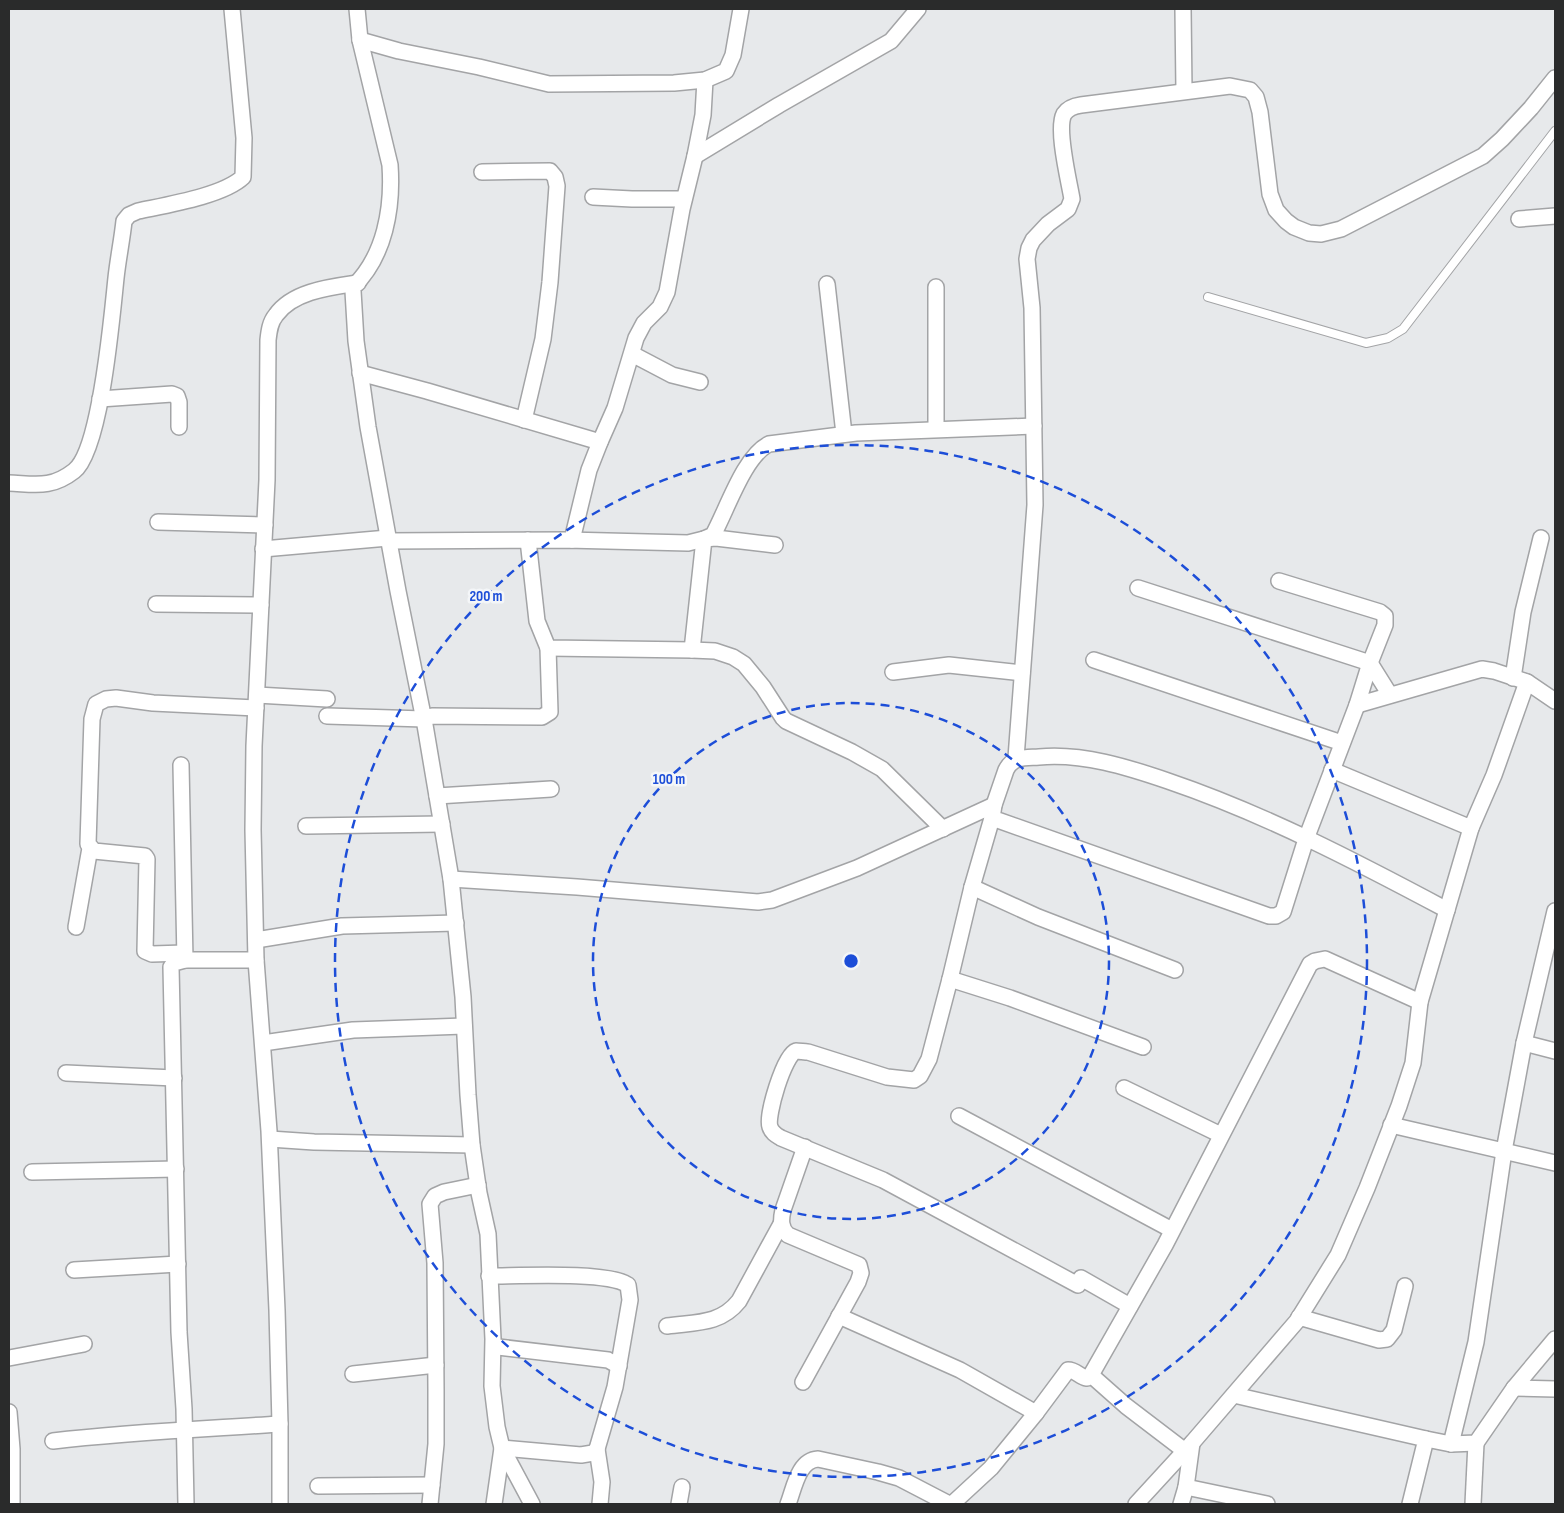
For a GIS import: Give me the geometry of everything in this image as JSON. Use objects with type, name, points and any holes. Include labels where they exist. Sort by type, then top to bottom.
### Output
[{"type":"street","points":[[9,483],[46,485],[76,470],[89,444],[104,383],[119,253],[126,218],[138,211],[219,190],[236,183],[244,174],[244,138],[232,9]]},
{"type":"street","points":[[357,9],[360,40],[390,166],[391,182],[389,211],[380,244],[372,265],[354,287],[352,296],[360,373],[388,539],[424,719],[451,880],[463,997],[472,1145],[488,1234],[492,1386],[497,1427],[502,1448],[532,1504]]},
{"type":"street","points":[[360,40],[549,84],[665,84],[705,80],[726,71],[733,55],[741,9]]},
{"type":"street","points":[[695,156],[891,41],[918,9]]},
{"type":"street","points":[[1182,9],[1184,91]]},
{"type":"street","points":[[1016,758],[1035,505],[1032,308],[1027,259],[1033,240],[1048,224],[1065,212],[1071,204],[1072,199],[1063,153],[1062,122],[1064,115],[1071,108],[1080,104],[1184,91],[1230,86],[1240,87],[1253,92],[1260,112],[1270,194],[1276,210],[1286,221],[1294,226],[1310,233],[1321,234],[1341,229],[1483,156],[1531,108],[1555,78]]},
{"type":"street","points":[[572,540],[590,470],[615,408],[639,329],[660,307],[667,292],[684,199],[703,115],[705,80]]},
{"type":"street","points":[[482,172],[550,171],[555,177],[557,186],[544,339],[524,420]]},
{"type":"street","points":[[593,197],[684,199]]},
{"type":"street","points":[[1519,218],[1555,216]]},
{"type":"street","points":[[280,1504],[280,1424],[270,1139],[256,960],[253,830],[256,701],[265,525],[268,340],[270,326],[277,313],[302,296],[320,289],[358,283]]},
{"type":"street","points":[[827,284],[844,434]]},
{"type":"street","points":[[936,287],[936,429]]},
{"type":"street","points":[[632,354],[672,375],[700,382]]},
{"type":"street","points":[[360,373],[600,442]]},
{"type":"street","points":[[100,399],[172,394],[177,396],[179,402],[179,427]]},
{"type":"street","points":[[692,650],[704,540],[712,534],[747,467],[763,446],[778,442],[844,434],[1034,426]]},
{"type":"street","points":[[158,522],[265,525]]},
{"type":"street","points":[[264,549],[388,539],[688,543],[716,538],[775,544]]},
{"type":"street","points":[[1136,1504],[1189,1447],[1297,1321],[1338,1255],[1367,1188],[1392,1125],[1413,1063],[1420,1002],[1471,828],[1494,775],[1520,680],[1523,612],[1541,538]]},
{"type":"street","points":[[327,716],[424,719],[432,716],[542,717],[550,712],[548,648],[537,621],[528,540]]},
{"type":"street","points":[[451,880],[577,887],[758,902],[772,900],[857,868],[942,829],[993,811],[1269,916],[1276,916],[1282,912],[1306,839],[1385,625],[1385,616],[1380,612],[1279,581]]},
{"type":"street","points":[[1138,588],[1370,662],[1390,695]]},
{"type":"street","points":[[156,604],[261,605]]},
{"type":"street","points":[[548,648],[692,650],[715,652],[733,657],[744,664],[764,686],[786,721],[852,752],[882,769],[942,829]]},
{"type":"street","points":[[1094,660],[1342,743]]},
{"type":"street","points":[[892,672],[949,665],[1022,673]]},
{"type":"street","points":[[1357,705],[1482,669],[1520,680],[1555,701]]},
{"type":"street","points":[[76,927],[90,848],[87,834],[92,719],[96,704],[106,699],[116,698],[152,703],[327,699]]},
{"type":"street","points":[[1130,1306],[883,1180],[772,1133],[769,1126],[782,1070],[791,1055],[796,1051],[808,1052],[887,1077],[914,1080],[920,1076],[929,1059],[972,887],[993,811],[1009,764],[1016,758],[1050,756],[1082,758],[1127,767],[1238,807],[1356,862],[1447,910]]},
{"type":"street","points":[[181,765],[184,956]]},
{"type":"street","points":[[1332,770],[1471,828]]},
{"type":"street","points":[[437,796],[552,789]]},
{"type":"street","points":[[306,826],[442,824]]},
{"type":"street","points":[[90,848],[94,851],[144,856],[147,859],[144,952],[256,960]]},
{"type":"street","points":[[972,887],[1038,916],[1176,970]]},
{"type":"street","points":[[1451,1444],[1476,1342],[1504,1151],[1524,1043],[1552,936],[1555,911]]},
{"type":"street","points":[[256,940],[342,926],[456,923]]},
{"type":"street","points":[[184,956],[171,967],[179,1332],[186,1504]]},
{"type":"street","points":[[788,1504],[804,1464],[818,1459],[899,1478],[950,1504],[991,1468],[1068,1370],[1074,1371],[1083,1377],[1091,1376],[1172,1230],[1310,964],[1315,961],[1324,960],[1420,1002]]},
{"type":"street","points":[[950,979],[1010,998],[1143,1047]]},
{"type":"street","points":[[263,1042],[353,1030],[464,1026]]},
{"type":"street","points":[[1524,1043],[1555,1051]]},
{"type":"street","points":[[66,1074],[174,1078]]},
{"type":"street","points":[[1124,1088],[1221,1135]]},
{"type":"street","points":[[959,1116],[1172,1230]]},
{"type":"street","points":[[1392,1125],[1555,1163]]},
{"type":"street","points":[[270,1139],[314,1142],[472,1145]]},
{"type":"street","points":[[803,1382],[858,1282],[861,1269],[859,1265],[788,1235],[783,1231],[781,1224],[782,1210],[805,1147]]},
{"type":"street","points":[[32,1172],[176,1169]]},
{"type":"street","points":[[430,1504],[436,1444],[436,1365],[435,1263],[430,1204],[435,1196],[444,1192],[478,1186]]},
{"type":"street","points":[[668,1326],[708,1321],[722,1317],[732,1310],[739,1301],[781,1224]]},
{"type":"street","points":[[74,1270],[178,1264]]},
{"type":"street","points":[[489,1276],[601,1277],[628,1285],[630,1300],[619,1366],[610,1410],[597,1449],[602,1482],[600,1504]]},
{"type":"street","points":[[1299,1317],[1379,1340],[1387,1339],[1394,1330],[1406,1286]]},
{"type":"street","points":[[839,1316],[960,1370],[1036,1413]]},
{"type":"street","points":[[1473,1504],[1476,1443],[1514,1388],[1555,1338]]},
{"type":"street","points":[[9,1358],[84,1344]]},
{"type":"street","points":[[498,1347],[608,1360],[619,1366]]},
{"type":"street","points":[[353,1374],[436,1365]]},
{"type":"street","points":[[1091,1376],[1126,1406],[1189,1447]]},
{"type":"street","points":[[1514,1388],[1555,1389]]},
{"type":"street","points":[[1234,1395],[1451,1444],[1476,1443]]},
{"type":"street","points":[[9,1412],[12,1449],[10,1503]]},
{"type":"street","points":[[53,1441],[184,1429],[280,1424]]},
{"type":"street","points":[[1410,1504],[1426,1439]]},
{"type":"street","points":[[1181,1504],[1186,1487],[1189,1447]]},
{"type":"street","points":[[502,1448],[580,1455],[593,1453],[597,1449]]},
{"type":"street","points":[[494,1504],[502,1448]]},
{"type":"street","points":[[318,1486],[432,1485]]},
{"type":"street","points":[[679,1504],[682,1487]]},
{"type":"street","points":[[1186,1487],[1266,1504]]},
{"type":"lane","points":[[1208,296],[1366,343],[1388,338],[1403,329],[1555,131]]}]
